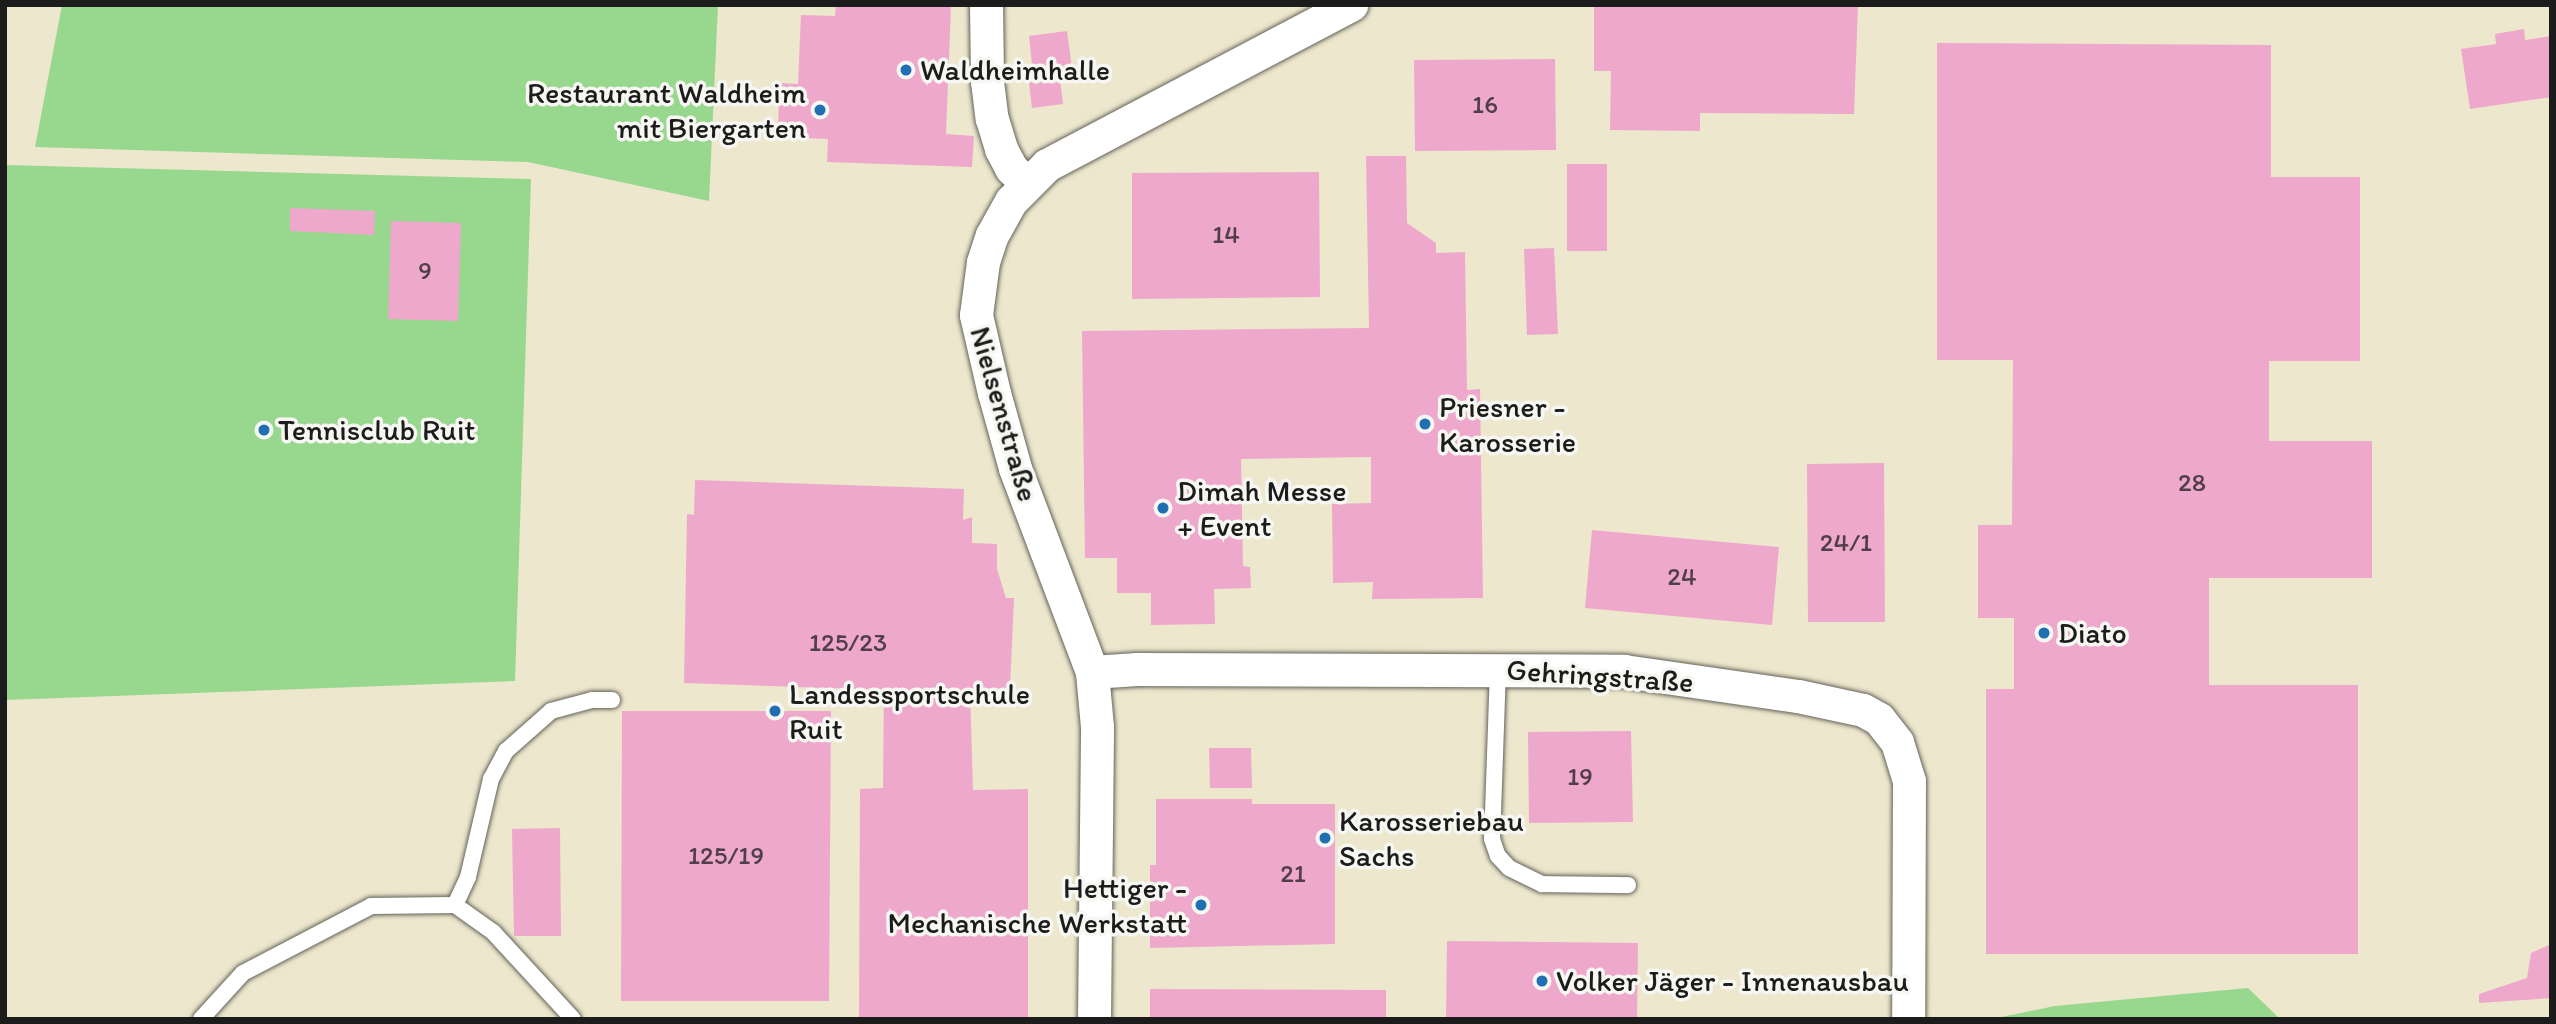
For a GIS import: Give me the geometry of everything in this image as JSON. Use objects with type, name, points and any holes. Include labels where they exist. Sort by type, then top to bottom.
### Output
[{"type":"street","points":[[986,5],[987,81],[992,119],[1001,149],[1011,168],[1026,183]]},
{"type":"street","name":"Nielsenstraße","points":[[1094,1019],[1097,727],[1091,672],[1015,468],[976,315],[983,262],[992,235],[1011,201],[1026,183],[1072,151],[1351,5]]},
{"type":"street","name":"Gehringstraße","points":[[1091,672],[1138,669],[1498,669],[1658,674],[1863,710],[1879,719],[1897,741],[1909,781],[1908,1019]]},
{"type":"lane","points":[[1498,669],[1492,839],[1498,856],[1509,867],[1542,884],[1628,885]]},
{"type":"lane","points":[[455,905],[468,877],[491,779],[506,751],[551,711],[592,700],[612,700]]},
{"type":"lane","points":[[201,1019],[243,973],[370,906],[455,905],[493,932],[573,1019]]},
{"type":"green space","points":[[62,5],[718,5],[709,201],[528,162],[35,147]]},
{"type":"green space","name":"Tennisclub Ruit","points":[[5,165],[531,179],[515,681],[5,700]]},
{"type":"green space","points":[[2248,988],[2280,1019],[1992,1019],[2055,1006]]},
{"type":"building","points":[[836,5],[951,5],[946,134],[974,136],[972,167],[827,162],[828,139],[778,137],[779,83],[798,84],[801,15],[835,16]]},
{"type":"building","points":[[1594,5],[1858,5],[1854,114],[1700,113],[1700,131],[1610,130],[1611,71],[1594,71]]},
{"type":"building","points":[[2524,29],[2525,40],[2551,36],[2551,97],[2470,109],[2461,49],[2496,44],[2495,34]]},
{"type":"building","points":[[1067,31],[1072,69],[1059,71],[1063,104],[1032,108],[1028,75],[1033,74],[1029,36]]},
{"type":"building","points":[[1937,43],[2271,45],[2271,177],[2360,177],[2360,361],[2269,361],[2269,441],[2372,441],[2372,578],[2209,578],[2209,685],[2358,685],[2358,954],[1986,954],[1986,689],[2014,689],[2014,618],[1978,618],[1978,525],[2012,525],[2013,360],[1937,360]]},
{"type":"building","points":[[1555,59],[1556,150],[1415,151],[1414,60]]},
{"type":"building","points":[[1366,156],[1406,156],[1407,223],[1436,243],[1436,253],[1465,252],[1467,390],[1480,389],[1483,598],[1372,599],[1373,582],[1333,583],[1332,504],[1371,503],[1371,457],[1241,459],[1243,566],[1250,567],[1251,588],[1214,589],[1215,624],[1151,625],[1151,593],[1117,593],[1117,558],[1085,558],[1082,331],[1369,328]]},
{"type":"building","points":[[1567,164],[1607,164],[1607,251],[1567,251]]},
{"type":"building","points":[[1319,172],[1320,297],[1132,299],[1132,173]]},
{"type":"building","points":[[290,208],[375,211],[374,235],[290,231]]},
{"type":"building","points":[[391,221],[461,223],[458,321],[388,319]]},
{"type":"building","points":[[1554,248],[1558,334],[1527,335],[1524,249]]},
{"type":"building","points":[[1884,463],[1885,622],[1808,622],[1807,464]]},
{"type":"building","points":[[695,480],[964,489],[963,520],[972,517],[972,543],[997,544],[997,569],[1006,598],[1014,598],[1010,688],[970,689],[973,790],[1028,789],[1028,1019],[859,1019],[860,789],[883,788],[884,690],[684,683],[687,514],[694,515]]},
{"type":"building","points":[[1592,530],[1779,547],[1772,625],[1585,608]]},
{"type":"building","points":[[622,711],[831,711],[829,1001],[621,1001]]},
{"type":"building","points":[[1631,731],[1633,822],[1529,823],[1528,732]]},
{"type":"building","points":[[1209,748],[1251,748],[1252,788],[1210,788]]},
{"type":"building","points":[[1156,799],[1252,799],[1252,804],[1335,804],[1335,944],[1150,948],[1150,865],[1156,865]]},
{"type":"building","points":[[560,828],[561,936],[514,936],[512,829]]},
{"type":"building","name":"Volker Jäger - Innenausbau","points":[[1447,941],[1638,943],[1637,1019],[1446,1019]]},
{"type":"building","points":[[2551,944],[2551,998],[2479,1003],[2479,994],[2527,978],[2531,953]]},
{"type":"building","points":[[1150,989],[1386,990],[1386,1019],[1150,1019]]},
{"type":"place","name":"Waldheimhalle","points":[[906,70]]},
{"type":"place","name":"Restaurant Waldheim mit Biergarten","points":[[820,110]]},
{"type":"place","name":"Priesner - Karosserie","points":[[1425,424]]},
{"type":"place","name":"Tennisclub Ruit","points":[[264,430]]},
{"type":"place","name":"Dimah Messe + Event","points":[[1163,508]]},
{"type":"place","name":"Diato","points":[[2044,633]]},
{"type":"place","name":"Landessportschule Ruit","points":[[775,711]]},
{"type":"place","name":"Karosseriebau Sachs","points":[[1325,838]]},
{"type":"place","name":"Hettiger - Mechanische Werkstatt","points":[[1201,905]]},
{"type":"place","name":"Volker Jäger - Innenausbau","points":[[1542,981]]}]
